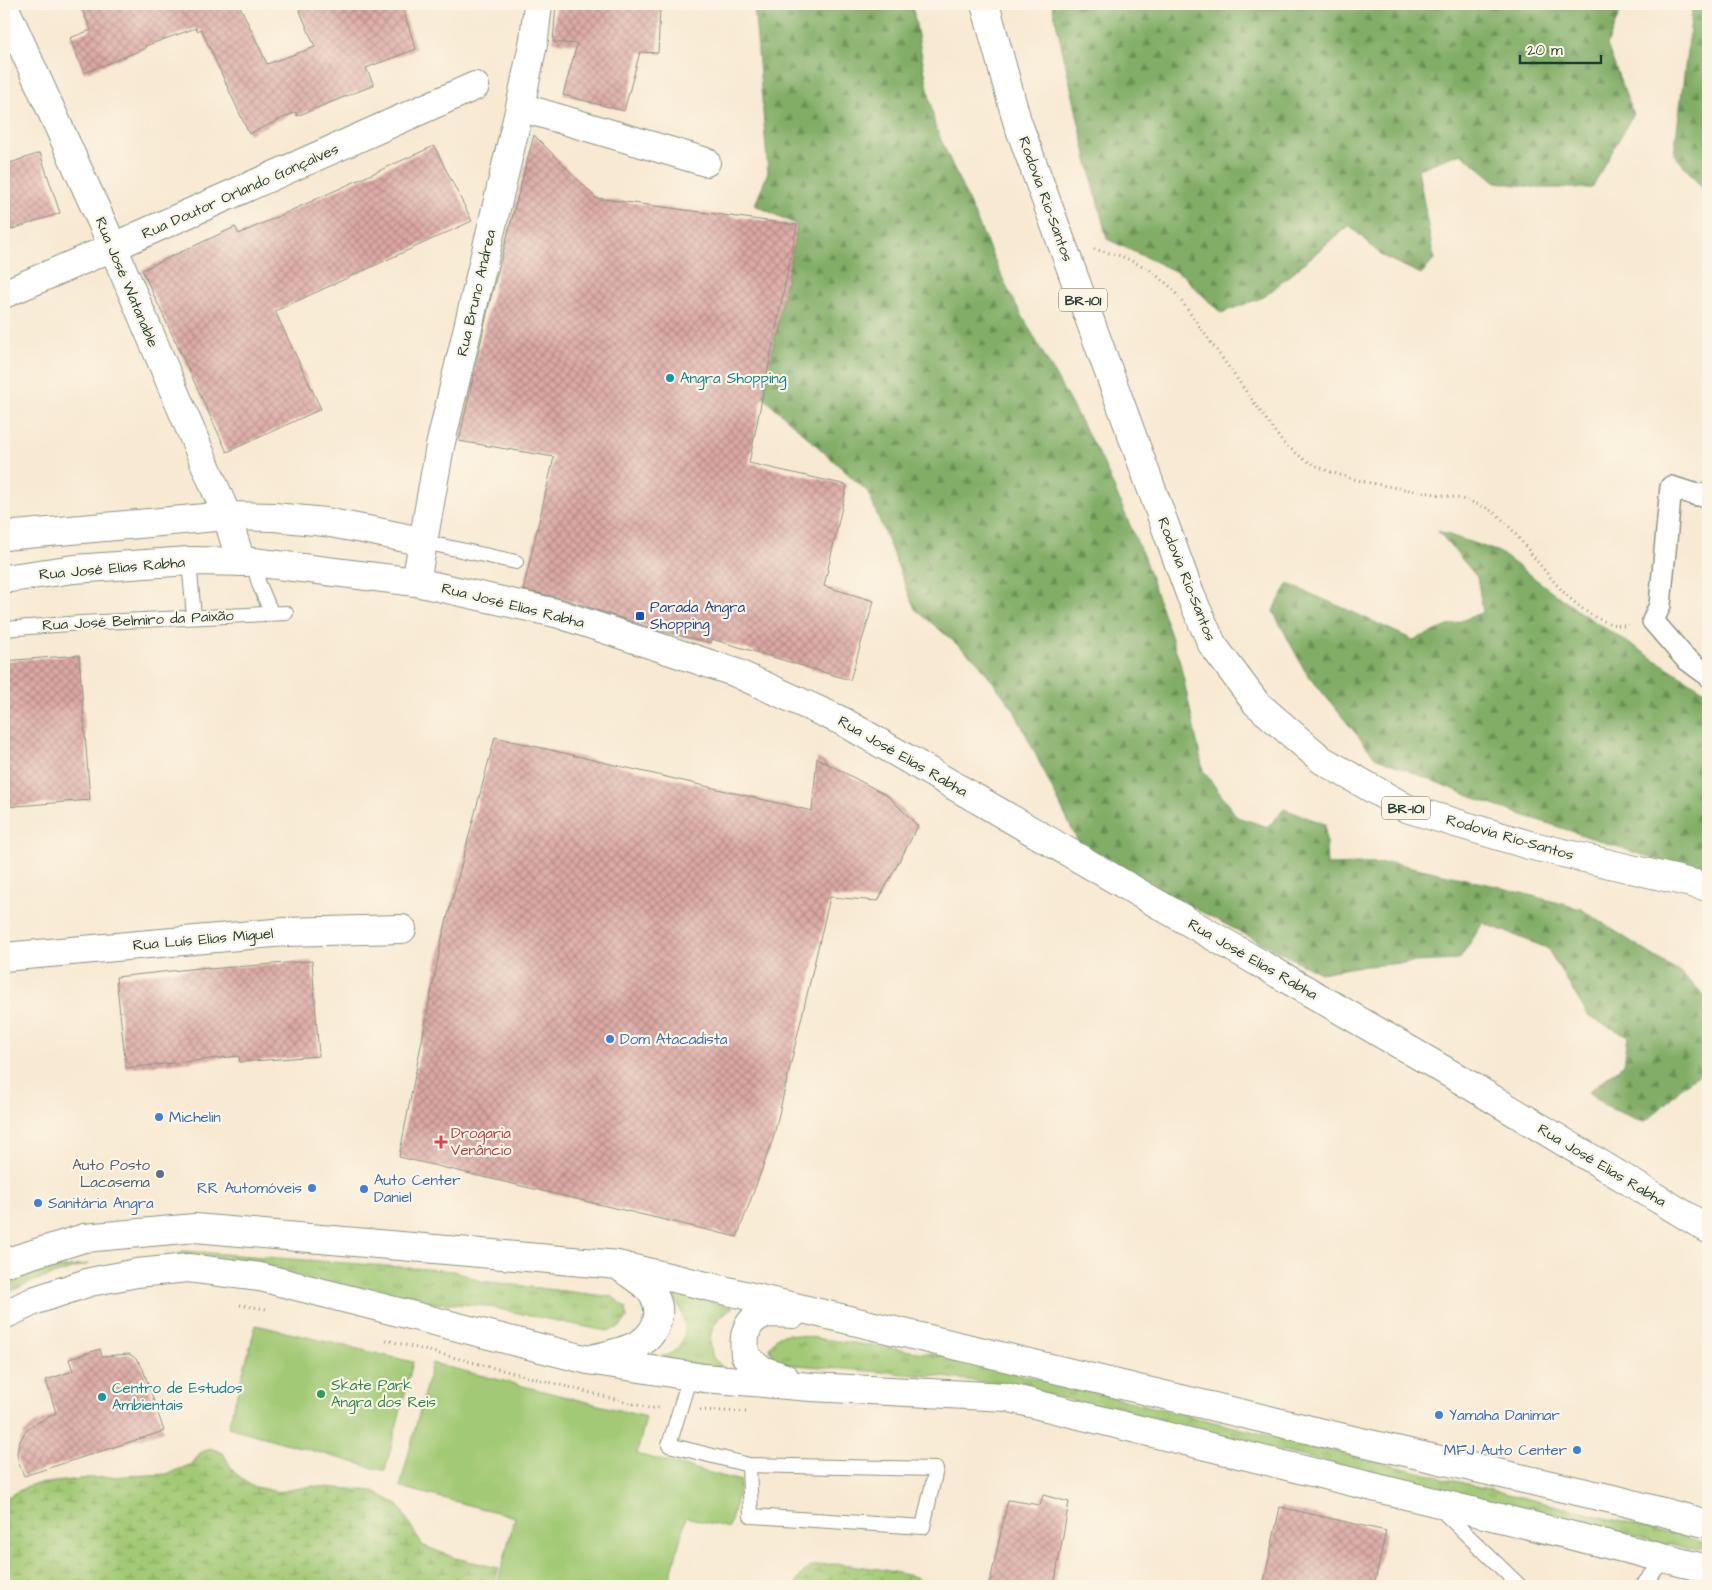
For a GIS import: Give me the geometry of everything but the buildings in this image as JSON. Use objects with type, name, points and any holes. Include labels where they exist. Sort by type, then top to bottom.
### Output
[{"type":"main road","name":"Rua Bruno Andrea","points":[[416,582],[440,446],[520,107],[534,39],[538,4]]},
{"type":"main road","name":"Rodovia Rio-Santos","points":[[985,4],[1017,121],[1190,594],[1212,644],[1256,703],[1322,760],[1406,808],[1529,845],[1708,887]]},
{"type":"main road","name":"Rua José Watanable","points":[[4,6],[113,247],[247,562]]},
{"type":"main road","name":"Rua Doutor Orlando Gonçalves","points":[[4,294],[475,86]]},
{"type":"main road","points":[[520,107],[706,162]]},
{"type":"main road","points":[[4,536],[227,516],[274,517],[326,522],[424,542]]},
{"type":"main road","name":"Rua José Elias Rabha","points":[[4,579],[74,569],[189,560],[247,562],[416,582],[556,613],[734,672],[844,722],[1459,1079],[1708,1229]]},
{"type":"main road","name":"Rua Luís Elias Miguel","points":[[4,957],[285,932],[402,929]]},
{"type":"main road","points":[[4,1263],[84,1238],[195,1228],[618,1265],[1357,1441],[1621,1501],[1708,1524]]},
{"type":"main road","points":[[588,1360],[618,1352],[638,1344],[652,1334],[658,1320],[657,1302],[648,1289],[618,1265]]},
{"type":"main road","points":[[4,1315],[36,1300],[90,1282],[137,1273],[188,1268],[260,1277],[588,1360],[690,1376],[811,1387],[1006,1396],[1708,1569]]},
{"type":"main road","points":[[811,1387],[759,1369],[744,1355],[743,1340],[749,1323],[765,1314],[827,1314]]},
{"type":"street","points":[[1708,494],[1697,495],[1671,487],[1660,605],[1653,621],[1685,658],[1708,675]]},
{"type":"lane","points":[[424,542],[516,562]]},
{"type":"lane","points":[[189,560],[194,617]]},
{"type":"lane","points":[[247,562],[271,612]]},
{"type":"lane","name":"Rua José Belmiro da Paixão","points":[[4,629],[81,622],[271,612],[286,613]]},
{"type":"lane","points":[[690,1376],[669,1445],[749,1465],[936,1469],[923,1527],[751,1516],[749,1465]]},
{"type":"lane","points":[[1432,1501],[1520,1586]]},
{"type":"lane","points":[[1642,1586],[1665,1559]]},
{"type":"path","points":[[1061,242],[1121,256],[1149,269],[1172,288],[1283,443],[1305,459],[1331,472],[1373,484],[1447,496],[1476,504],[1493,512],[1506,522],[1564,593],[1590,615],[1606,622],[1624,626],[1639,625],[1653,621]]},
{"type":"path","points":[[238,1304],[275,1311]]},
{"type":"path","points":[[382,1339],[648,1408]]},
{"type":"green space","points":[[754,4],[912,4],[935,126],[1007,288],[1103,462],[1144,558],[1180,662],[1203,770],[1237,817],[1268,827],[1284,809],[1325,824],[1327,865],[1395,863],[1496,886],[1581,909],[1680,973],[1708,998],[1708,1067],[1683,1086],[1644,1122],[1607,1107],[1588,1092],[1624,1064],[1628,1036],[1589,1017],[1547,948],[1483,923],[1459,960],[1355,967],[1320,973],[1081,848],[1014,710],[977,661],[915,609],[868,492],[763,397],[797,225],[755,205],[768,172]]},
{"type":"green space","points":[[1052,4],[1623,4],[1607,45],[1633,114],[1592,188],[1539,188],[1496,182],[1461,153],[1418,169],[1434,260],[1421,274],[1382,256],[1349,225],[1264,297],[1221,313],[1181,274],[1107,239]]},
{"type":"green space","points":[[1695,4],[1708,4],[1708,195],[1674,154],[1692,12]]},
{"type":"green space","points":[[1438,531],[1499,552],[1581,613],[1708,693],[1708,874],[1648,857],[1487,803],[1375,757],[1305,671],[1273,611],[1288,584],[1413,640],[1483,612],[1477,577]]},
{"type":"green space","points":[[183,1251],[454,1271],[481,1281],[613,1297],[626,1308],[627,1318],[620,1327],[606,1331],[479,1305],[412,1302],[170,1259]]},
{"type":"green space","points":[[88,1264],[37,1280],[4,1294],[4,1282],[32,1273]]},
{"type":"green space","points":[[670,1293],[733,1307],[715,1323],[712,1328],[710,1341],[713,1358],[725,1369],[651,1358],[667,1355],[676,1350],[684,1335],[685,1326],[680,1308]]},
{"type":"green space","name":"Skate Park Angra dos Reis","points":[[256,1325],[413,1362],[385,1471],[228,1427]]},
{"type":"green space","points":[[788,1334],[945,1356],[1708,1543],[1708,1548],[1686,1549],[1011,1386],[943,1377],[783,1364],[773,1358],[770,1347],[778,1336]]},
{"type":"green space","points":[[432,1363],[646,1417],[637,1454],[741,1481],[729,1528],[686,1517],[668,1586],[497,1586],[515,1517],[400,1487]]},
{"type":"green space","points":[[210,1448],[223,1453],[233,1471],[251,1486],[278,1492],[312,1486],[374,1491],[399,1506],[422,1545],[455,1558],[499,1568],[494,1586],[4,1586],[4,1499],[30,1485],[88,1478],[167,1474],[192,1464],[200,1453]]},
{"type":"green space","points":[[841,1564],[880,1569],[916,1577],[923,1586],[795,1586],[803,1573],[813,1566]]},
{"type":"place","name":"Angra Shopping","points":[[670,378]]},
{"type":"place","name":"Parada Angra Shopping","points":[[640,616]]},
{"type":"place","name":"Dom Atacadista","points":[[610,1039]]},
{"type":"place","name":"Michelin","points":[[159,1117]]},
{"type":"place","name":"Drogaria Venâncio","points":[[441,1142]]},
{"type":"place","name":"Auto Posto Lacasema","points":[[160,1174]]},
{"type":"place","name":"RR Automóveis","points":[[312,1188]]},
{"type":"place","name":"Auto Center Daniel","points":[[364,1189]]},
{"type":"place","name":"Sanitária Angra","points":[[38,1203]]},
{"type":"place","name":"Skate Park Angra dos Reis","points":[[321,1394]]},
{"type":"place","name":"Centro de Estudos Ambientais","points":[[102,1397]]},
{"type":"place","name":"Yamaha Danimar","points":[[1439,1415]]},
{"type":"place","name":"MFJ Auto Center","points":[[1577,1450]]}]
